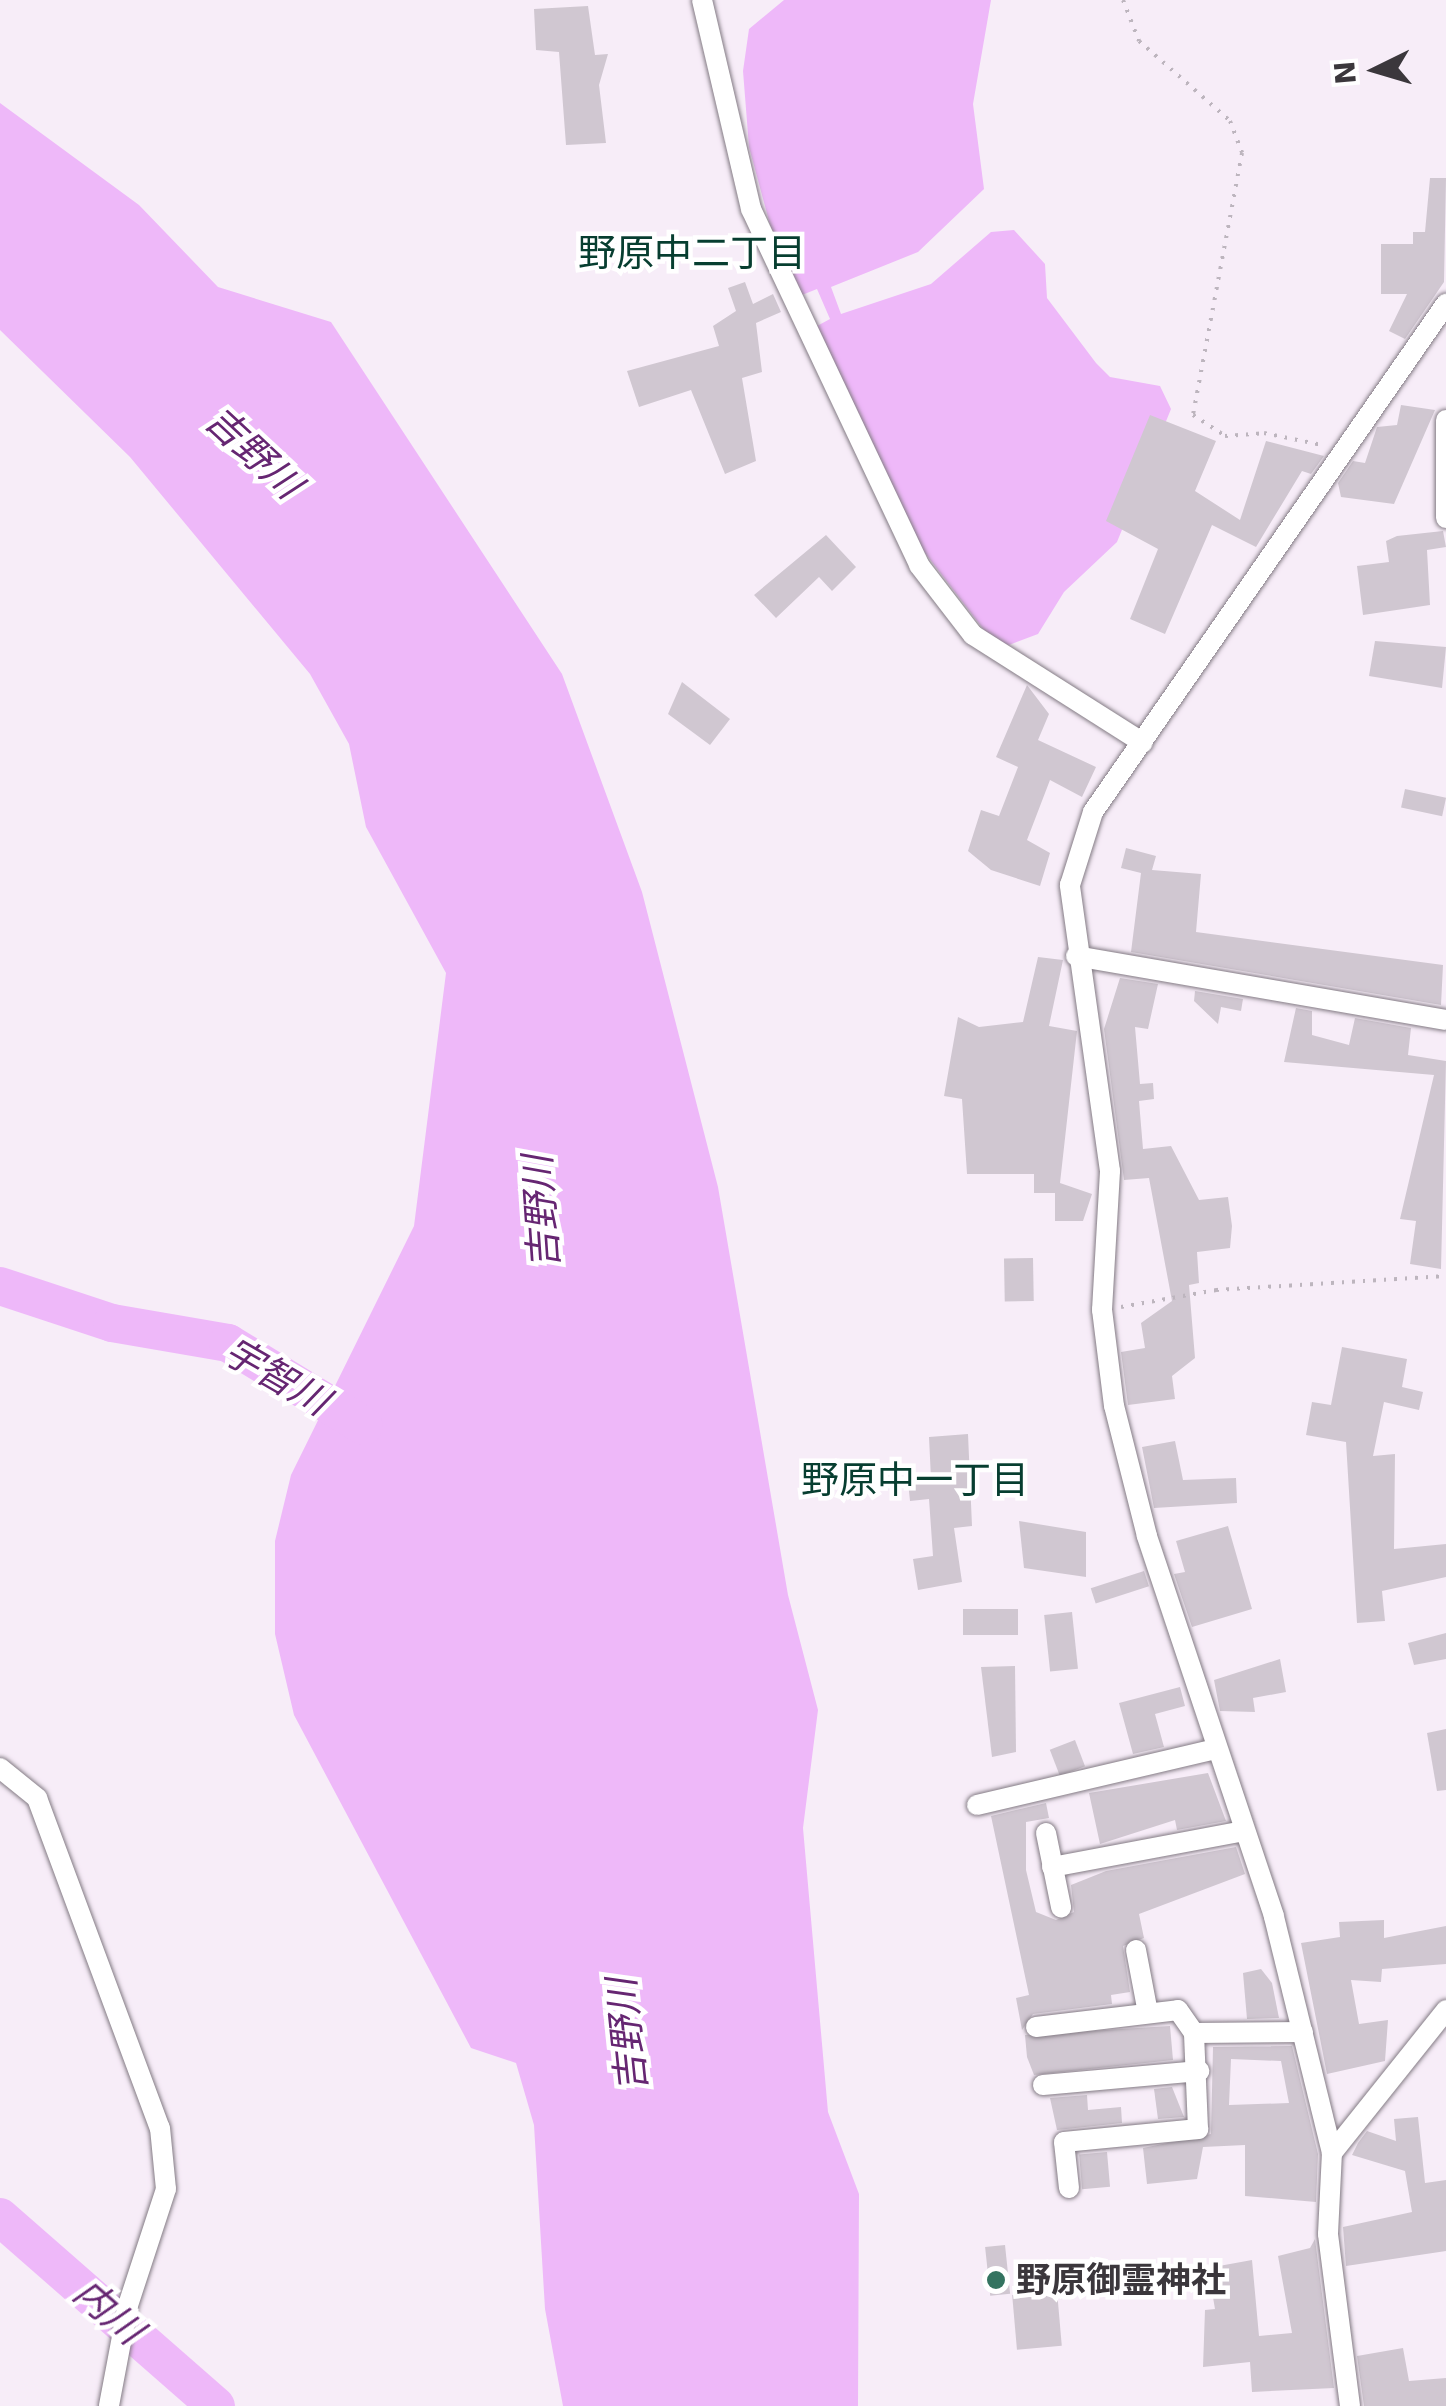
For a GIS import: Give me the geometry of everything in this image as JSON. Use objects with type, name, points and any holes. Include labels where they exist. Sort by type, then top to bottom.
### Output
[{"type":"street","points":[[702,0],[751,209],[918,565],[973,635],[1143,743]]},
{"type":"street","points":[[1350,2406],[1328,2234],[1332,2153],[1303,2032],[1245,1831],[1147,1536],[1114,1406],[1102,1310],[1110,1171],[1076,956],[1077,852],[1143,743],[1446,304]]},
{"type":"street","points":[[1446,420],[1446,518]]},
{"type":"street","points":[[1076,956],[1446,1020]]},
{"type":"street","points":[[977,1805],[1216,1749]]},
{"type":"street","points":[[0,1768],[37,1798],[160,2128],[166,2189],[128,2305],[108,2406]]},
{"type":"street","points":[[1052,1867],[1245,1831]]},
{"type":"street","points":[[1046,1833],[1061,1908]]},
{"type":"street","points":[[1136,1950],[1148,2013]]},
{"type":"street","points":[[1036,2027],[1178,2010],[1194,2033],[1199,2072],[1198,2129],[1064,2142],[1069,2188]]},
{"type":"street","points":[[1332,2153],[1446,2010]]},
{"type":"street","points":[[1194,2033],[1303,2032]]},
{"type":"street","points":[[1043,2085],[1199,2072]]},
{"type":"path","points":[[1123,0],[1139,41],[1230,121],[1242,153],[1193,415],[1225,436],[1264,433],[1343,453]]},
{"type":"path","points":[[1102,1310],[1216,1290],[1446,1276]]},
{"type":"water","points":[[784,0],[991,0],[973,104],[984,189],[918,252],[831,287],[841,314],[931,284],[991,232],[1014,230],[1045,264],[1047,298],[1096,363],[1110,377],[1160,386],[1171,409],[1117,542],[1064,592],[1038,634],[1009,645],[990,638],[922,549],[817,326],[830,319],[817,289],[802,295],[772,232],[749,147],[743,71],[749,29]]},
{"type":"water","name":"吉野川","points":[[0,103],[139,205],[218,287],[331,322],[562,674],[642,892],[718,1187],[788,1595],[818,1710],[803,1828],[828,2112],[859,2194],[858,2406],[563,2406],[545,2309],[534,2125],[516,2063],[471,2048],[294,1715],[275,1634],[275,1541],[291,1475],[414,1226],[446,973],[366,827],[349,744],[310,674],[130,457],[0,330]]},
{"type":"building","points":[[588,6],[595,55],[608,54],[599,85],[606,143],[566,145],[559,52],[536,50],[534,9]]},
{"type":"building","points":[[1430,178],[1446,178],[1444,282],[1405,339],[1389,331],[1407,294],[1381,294],[1381,244],[1413,244],[1413,232],[1425,232]]},
{"type":"building","points":[[745,282],[753,304],[773,294],[781,312],[756,323],[762,372],[742,378],[756,461],[725,474],[691,390],[639,407],[627,371],[719,346],[713,326],[736,311],[728,288]]},
{"type":"building","points":[[1401,405],[1435,410],[1394,504],[1341,497],[1338,483],[1353,461],[1365,463],[1377,427],[1397,425]]},
{"type":"building","points":[[1150,415],[1216,441],[1195,491],[1240,520],[1266,441],[1324,456],[1311,474],[1302,471],[1256,547],[1212,525],[1165,634],[1130,619],[1158,549],[1106,521]]},
{"type":"building","points":[[1443,531],[1446,547],[1427,550],[1430,605],[1363,615],[1357,566],[1389,562],[1386,541],[1397,536]]},
{"type":"building","points":[[826,535],[856,567],[832,591],[819,577],[776,618],[754,595]]},
{"type":"building","points":[[1375,641],[1446,647],[1442,688],[1369,676]]},
{"type":"building","points":[[682,682],[730,719],[710,745],[668,714]]},
{"type":"building","points":[[1027,685],[1049,714],[1038,740],[1096,767],[1082,797],[1050,780],[1027,840],[1050,853],[1040,886],[991,870],[968,851],[981,810],[999,816],[1018,767],[996,757]]},
{"type":"building","points":[[1405,789],[1446,798],[1442,816],[1401,808]]},
{"type":"building","points":[[1126,848],[1156,856],[1152,870],[1201,874],[1196,932],[1443,965],[1441,1005],[1131,952],[1141,873],[1121,868]]},
{"type":"building","points":[[1038,957],[1063,960],[1049,1026],[1077,1031],[1060,1183],[1092,1194],[1083,1221],[1055,1221],[1055,1193],[1034,1193],[1034,1174],[967,1174],[962,1099],[944,1096],[958,1017],[979,1027],[1023,1022]]},
{"type":"building","points":[[1120,978],[1158,984],[1148,1029],[1135,1027],[1140,1084],[1153,1083],[1154,1099],[1139,1101],[1143,1149],[1171,1146],[1199,1200],[1228,1197],[1232,1226],[1230,1248],[1197,1252],[1199,1283],[1189,1285],[1195,1358],[1172,1376],[1175,1399],[1128,1405],[1121,1352],[1145,1348],[1141,1323],[1172,1301],[1149,1178],[1124,1180],[1104,1029]]},
{"type":"building","points":[[1195,991],[1243,999],[1241,1011],[1221,1007],[1218,1024],[1194,1001]]},
{"type":"building","points":[[1296,1008],[1312,1011],[1312,1035],[1349,1045],[1355,1018],[1411,1028],[1408,1055],[1446,1061],[1441,1269],[1410,1264],[1416,1221],[1400,1219],[1434,1075],[1284,1062]]},
{"type":"building","points":[[1033,1258],[1034,1301],[1005,1301],[1004,1259]]},
{"type":"building","points":[[1342,1347],[1407,1359],[1402,1387],[1423,1392],[1419,1410],[1384,1402],[1373,1456],[1395,1454],[1394,1549],[1446,1544],[1446,1577],[1382,1591],[1385,1621],[1357,1623],[1346,1442],[1306,1435],[1312,1402],[1331,1405]]},
{"type":"building","points":[[968,1434],[972,1526],[954,1528],[962,1582],[918,1590],[913,1559],[933,1556],[929,1499],[910,1501],[908,1482],[931,1479],[929,1437]]},
{"type":"building","points":[[1175,1441],[1183,1480],[1236,1478],[1237,1503],[1154,1508],[1142,1447]]},
{"type":"building","points":[[1019,1521],[1086,1532],[1086,1577],[1024,1568]]},
{"type":"building","points":[[1228,1526],[1252,1609],[1192,1627],[1174,1574],[1185,1572],[1176,1541]]},
{"type":"building","points":[[1144,1571],[1149,1586],[1096,1604],[1091,1588]]},
{"type":"building","points":[[963,1609],[1018,1609],[1018,1635],[963,1635]]},
{"type":"building","points":[[1072,1612],[1078,1669],[1050,1672],[1044,1615]]},
{"type":"building","points":[[1446,1633],[1446,1659],[1414,1665],[1408,1643]]},
{"type":"building","points":[[1280,1659],[1286,1692],[1253,1698],[1255,1712],[1220,1711],[1214,1680]]},
{"type":"building","points":[[1015,1666],[1016,1752],[992,1757],[981,1667]]},
{"type":"building","points":[[1180,1687],[1185,1706],[1155,1714],[1164,1747],[1133,1754],[1119,1703]]},
{"type":"building","points":[[1446,1729],[1446,1790],[1437,1791],[1427,1733]]},
{"type":"building","points":[[1075,1740],[1085,1766],[1060,1776],[1050,1750]]},
{"type":"building","points":[[1208,1773],[1226,1821],[1177,1830],[1175,1820],[1100,1844],[1089,1793]]},
{"type":"building","points":[[1046,1803],[1049,1818],[1026,1822],[1026,1870],[1036,1912],[1056,1920],[1074,1912],[1071,1885],[1106,1871],[1236,1847],[1245,1874],[1139,1914],[1144,1938],[1123,1946],[1130,1992],[1111,1995],[1112,2004],[1033,2014],[1022,2030],[1016,1998],[1029,1995],[991,1816]]},
{"type":"building","points":[[1384,1920],[1384,1938],[1446,1926],[1446,1964],[1382,1969],[1381,1982],[1351,1980],[1359,2024],[1388,2020],[1385,2061],[1327,2074],[1301,1943],[1340,1937],[1339,1922]]},
{"type":"building","points":[[1261,1969],[1272,1983],[1279,2018],[1247,2019],[1243,1973]]},
{"type":"building","points":[[1170,2026],[1173,2060],[1034,2075],[1027,2057],[1025,2035]]},
{"type":"building","points":[[1292,2046],[1318,2154],[1316,2202],[1245,2196],[1245,2145],[1203,2147],[1197,2179],[1147,2184],[1143,2148],[1211,2134],[1213,2047]],"holes":[[[1231,2059],[1281,2061],[1289,2103],[1229,2105]]]},
{"type":"building","points":[[1172,2087],[1184,2117],[1158,2119],[1154,2089]]},
{"type":"building","points":[[1087,2095],[1088,2110],[1121,2107],[1122,2123],[1057,2130],[1050,2098]]},
{"type":"building","points":[[1418,2117],[1425,2183],[1446,2180],[1446,2251],[1346,2266],[1343,2227],[1412,2212],[1405,2171],[1352,2155],[1367,2131],[1396,2141],[1394,2119]]},
{"type":"building","points":[[1107,2152],[1110,2187],[1082,2189],[1079,2154]]},
{"type":"building","points":[[1315,2239],[1334,2388],[1252,2392],[1250,2362],[1203,2367],[1205,2310],[1215,2309],[1208,2268],[1252,2260],[1259,2336],[1292,2333],[1278,2256],[1310,2248]]},
{"type":"building","points":[[1005,2245],[1010,2294],[990,2296],[985,2247]]},
{"type":"building","points":[[1057,2291],[1062,2346],[1017,2350],[1012,2295]]},
{"type":"building","points":[[1403,2348],[1409,2381],[1446,2378],[1446,2406],[1364,2406],[1357,2356]]},
{"type":"waterway","name":"宇智川","points":[[0,1286],[112,1323],[228,1343],[364,1426]]},
{"type":"waterway","name":"内川","points":[[0,2217],[216,2406]]},
{"type":"place","name":"野原御霊神社","points":[[996,2280]]},
{"type":"district","name":"野原中二丁目","points":[[692,254]]},
{"type":"district","name":"野原中一丁目","points":[[915,1481]]}]
